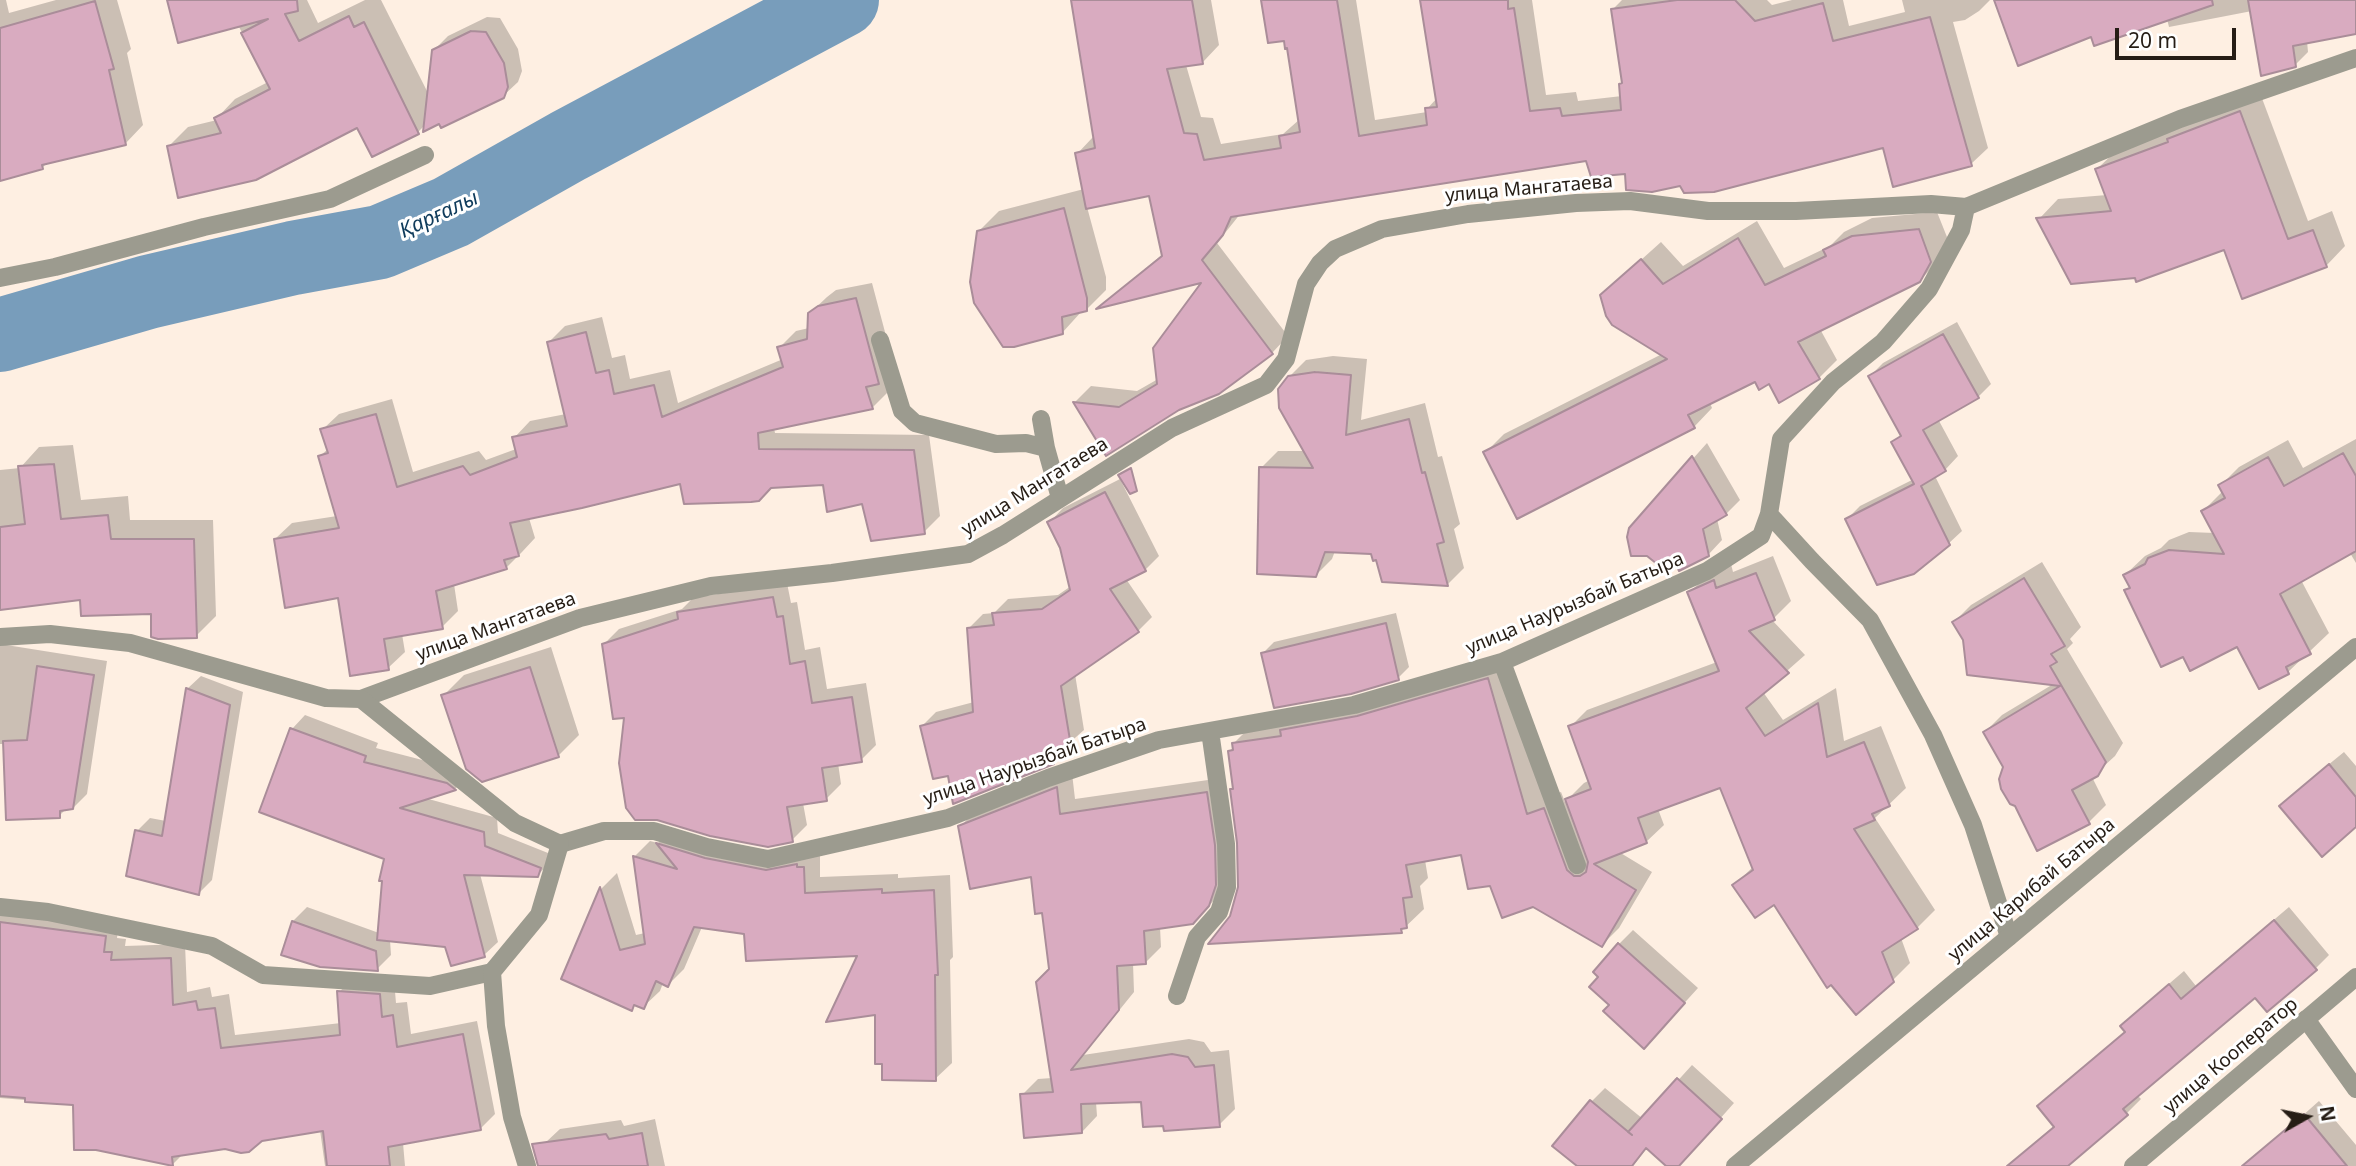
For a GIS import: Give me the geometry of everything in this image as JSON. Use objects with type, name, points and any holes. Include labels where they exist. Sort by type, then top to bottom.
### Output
[{"type":"street","points":[[1966,207],[2180,119],[2356,58]]},
{"type":"street","points":[[0,278],[55,267],[204,227],[330,200],[425,155]]},
{"type":"street","name":"улица Мангатаева","points":[[0,637],[50,634],[130,643],[326,698],[361,699],[580,618],[698,589],[968,554],[1003,535],[1172,428],[1266,385],[1286,359],[1306,284],[1320,263],[1335,249],[1382,229],[1468,214],[1576,203],[1630,201],[1708,211],[1796,211],[1931,204],[1966,207]]},
{"type":"street","name":"улица Наурызбай Батыра","points":[[560,844],[604,831],[654,831],[707,847],[768,859],[948,818],[1048,778],[1160,740],[1354,705],[1502,662],[1707,571],[1760,536],[1769,514],[1781,439],[1833,382],[1883,342],[1929,289],[1961,230],[1966,207]]},
{"type":"street","points":[[880,340],[902,411],[915,423],[996,443],[1026,443],[1045,448]]},
{"type":"street","points":[[1041,419],[1045,448],[1060,498]]},
{"type":"street","points":[[1769,514],[1870,620],[1933,734],[1973,825],[2009,937]]},
{"type":"street","name":"улица Карибай Батыра","points":[[1735,1166],[2356,647]]},
{"type":"street","points":[[1502,662],[1577,865]]},
{"type":"street","points":[[0,907],[72,916],[212,946],[263,975],[430,986],[492,972],[539,915],[560,844],[515,823],[361,699]]},
{"type":"street","points":[[1177,996],[1197,937],[1219,912],[1227,887],[1226,844],[1210,731]]},
{"type":"street","points":[[492,972],[496,1026],[512,1117],[527,1166]]},
{"type":"street","name":"улица Кооператор","points":[[2133,1166],[2356,977]]},
{"type":"street","points":[[2306,1019],[2356,1089]]},
{"type":"building","points":[[167,0],[297,0],[298,11],[285,14],[299,41],[349,16],[354,27],[364,22],[419,134],[372,157],[357,128],[256,180],[178,198],[167,146],[221,133],[214,118],[270,89],[241,33],[268,19],[178,43]]},
{"type":"building","points":[[1071,0],[1192,0],[1203,64],[1167,69],[1184,133],[1197,134],[1204,160],[1281,148],[1279,136],[1300,132],[1287,48],[1285,49],[1284,41],[1268,43],[1261,0],[1337,0],[1359,136],[1427,125],[1425,108],[1437,107],[1420,0],[1508,0],[1508,9],[1514,8],[1530,111],[1560,108],[1562,116],[1621,110],[1619,84],[1622,83],[1611,9],[1677,0],[1735,0],[1755,21],[1823,3],[1833,41],[1930,17],[1972,166],[1893,187],[1883,148],[1714,192],[1684,193],[1680,186],[1652,192],[1626,190],[1625,174],[1591,177],[1586,161],[1231,217],[1223,235],[1202,260],[1273,354],[1219,394],[1179,410],[1106,456],[1073,402],[1119,407],[1157,384],[1153,348],[1201,283],[1096,309],[1162,256],[1149,196],[1086,209],[1075,153],[1095,148]]},
{"type":"building","points":[[1994,0],[2212,0],[2213,5],[2094,46],[2091,37],[2018,66]]},
{"type":"building","points":[[2248,0],[2356,0],[2356,34],[2293,46],[2296,67],[2261,76]]},
{"type":"building","points":[[95,1],[114,69],[109,70],[126,145],[42,165],[43,169],[0,181],[0,28]]},
{"type":"building","points":[[471,31],[486,32],[504,63],[508,87],[504,98],[441,128],[439,124],[423,132],[432,50]]},
{"type":"building","points":[[2240,111],[2288,239],[2313,230],[2327,267],[2242,299],[2224,250],[2136,282],[2135,278],[2071,284],[2036,218],[2111,211],[2095,169]]},
{"type":"building","points":[[1064,208],[1087,298],[1087,311],[1062,317],[1063,334],[1014,347],[1003,347],[974,303],[970,282],[977,231]]},
{"type":"building","points":[[1919,229],[1931,262],[1920,282],[1798,342],[1820,379],[1779,403],[1769,384],[1759,390],[1755,382],[1688,415],[1695,428],[1517,519],[1483,452],[1667,359],[1612,325],[1606,316],[1600,295],[1641,259],[1663,284],[1738,238],[1765,285],[1826,256],[1823,250],[1852,236]]},
{"type":"building","points":[[856,298],[879,384],[866,387],[873,409],[758,433],[759,449],[914,450],[925,534],[871,541],[862,504],[827,512],[823,485],[771,488],[759,501],[684,504],[680,484],[510,523],[519,556],[504,560],[507,569],[436,591],[443,629],[384,639],[389,670],[350,676],[338,598],[285,608],[274,539],[339,528],[318,456],[328,453],[320,429],[376,414],[397,487],[463,466],[470,475],[517,457],[512,437],[567,426],[547,342],[586,332],[596,373],[609,370],[614,394],[654,385],[662,417],[783,367],[777,347],[807,339],[808,313],[818,306]]},
{"type":"building","points":[[1943,334],[1979,398],[1923,430],[1946,471],[1921,486],[1950,545],[1914,574],[1877,585],[1845,519],[1914,484],[1891,442],[1901,436],[1868,376]]},
{"type":"building","points":[[1315,372],[1351,375],[1346,435],[1409,419],[1422,473],[1425,472],[1444,542],[1437,544],[1448,586],[1382,582],[1376,560],[1373,561],[1371,554],[1325,552],[1316,577],[1257,574],[1259,467],[1313,468],[1279,408],[1278,389],[1288,376]]},
{"type":"building","points":[[2343,453],[2356,476],[2356,551],[2280,594],[2311,654],[2286,667],[2289,674],[2259,689],[2237,647],[2190,671],[2183,657],[2161,667],[2124,590],[2130,588],[2123,575],[2145,564],[2148,558],[2169,550],[2224,554],[2201,511],[2225,498],[2218,485],[2268,457],[2284,486]]},
{"type":"building","points":[[1692,456],[1727,515],[1703,529],[1709,556],[1679,571],[1675,562],[1657,564],[1647,556],[1631,556],[1627,537],[1629,528]]},
{"type":"building","points":[[54,464],[61,519],[108,515],[111,539],[194,539],[197,638],[151,637],[151,614],[81,616],[80,600],[0,610],[0,527],[25,524],[18,466]]},
{"type":"building","points":[[1131,468],[1137,491],[1130,494],[1118,475]]},
{"type":"building","points":[[1105,492],[1146,571],[1110,589],[1139,632],[1061,686],[1071,746],[1052,749],[1054,764],[953,804],[948,776],[933,779],[920,726],[973,712],[967,628],[994,625],[992,613],[1042,609],[1070,590],[1060,548],[1047,522]]},
{"type":"building","points":[[1756,573],[1775,620],[1749,631],[1789,673],[1746,708],[1765,736],[1818,703],[1827,757],[1864,742],[1890,806],[1872,814],[1875,820],[1854,829],[1918,929],[1882,952],[1894,982],[1856,1015],[1831,985],[1827,988],[1774,905],[1755,918],[1732,885],[1753,870],[1720,788],[1638,818],[1647,843],[1594,864],[1636,890],[1602,947],[1533,907],[1502,918],[1490,886],[1468,889],[1461,855],[1406,865],[1412,897],[1403,898],[1407,928],[1401,929],[1402,933],[1208,944],[1230,916],[1238,887],[1237,843],[1228,751],[1233,750],[1232,743],[1281,736],[1280,730],[1357,716],[1488,678],[1527,814],[1544,808],[1567,870],[1574,876],[1580,876],[1586,872],[1588,862],[1565,799],[1591,789],[1568,726],[1719,671],[1687,592],[1714,580],[1716,588]]},
{"type":"building","points":[[2024,578],[2065,646],[2051,654],[2057,662],[2050,666],[2106,762],[2098,776],[2072,790],[2090,824],[2037,851],[2015,806],[2010,804],[2001,789],[1999,779],[2003,767],[1983,732],[2060,686],[1967,675],[1963,640],[1952,622]]},
{"type":"building","points":[[773,597],[777,617],[783,616],[790,664],[805,661],[812,703],[852,697],[862,762],[822,768],[827,801],[787,807],[793,842],[768,847],[710,836],[657,820],[635,820],[626,808],[619,763],[624,718],[613,719],[602,644],[678,619],[677,612]]},
{"type":"building","points":[[1386,623],[1399,680],[1351,694],[1274,708],[1261,653]]},
{"type":"building","points":[[37,666],[94,675],[73,809],[60,811],[60,818],[6,820],[3,741],[27,740]]},
{"type":"building","points":[[530,667],[559,757],[482,782],[466,769],[441,695]]},
{"type":"building","points":[[186,688],[230,705],[199,895],[126,876],[135,830],[162,836]]},
{"type":"building","points":[[290,728],[366,756],[364,762],[447,783],[456,790],[400,808],[484,832],[485,846],[541,868],[538,877],[464,875],[485,957],[451,966],[445,947],[377,940],[382,881],[379,881],[384,859],[259,812]]},
{"type":"building","points":[[2329,764],[2356,797],[2356,827],[2322,857],[2279,806]]},
{"type":"building","points":[[1057,787],[1060,814],[1207,792],[1215,845],[1216,885],[1209,906],[1193,924],[1144,931],[1146,964],[1117,966],[1119,1010],[1071,1070],[1172,1054],[1188,1057],[1195,1067],[1214,1065],[1220,1127],[1164,1131],[1163,1126],[1143,1127],[1141,1102],[1081,1104],[1082,1133],[1024,1138],[1020,1094],[1053,1092],[1036,982],[1049,969],[1042,913],[1035,914],[1031,877],[970,889],[958,826]]},
{"type":"building","points":[[656,843],[705,858],[766,870],[797,864],[797,867],[804,867],[805,893],[882,889],[882,893],[934,890],[938,975],[935,975],[936,1081],[882,1080],[882,1064],[875,1064],[875,1015],[826,1022],[857,956],[746,961],[744,934],[694,927],[668,987],[656,981],[644,1009],[634,1005],[632,1011],[561,979],[600,887],[620,950],[645,944],[633,856],[677,869]]},
{"type":"building","points":[[2274,920],[2317,970],[2267,1012],[2255,998],[2123,1109],[2128,1115],[2068,1166],[2007,1166],[2054,1127],[2037,1106],[2125,1032],[2120,1026],[2169,984],[2181,999]]},
{"type":"building","points":[[292,921],[376,951],[378,971],[320,967],[281,955]]},
{"type":"building","points":[[0,922],[106,936],[104,952],[112,952],[111,960],[171,958],[173,1005],[196,1001],[198,1010],[215,1008],[221,1048],[340,1035],[337,991],[380,994],[382,1017],[393,1015],[397,1047],[463,1034],[481,1130],[388,1147],[390,1166],[327,1166],[323,1131],[262,1141],[249,1152],[225,1149],[172,1157],[173,1166],[96,1150],[74,1150],[73,1105],[25,1102],[25,1098],[0,1096]]},
{"type":"building","points":[[1618,943],[1685,1003],[1644,1049],[1603,1011],[1609,1005],[1589,987],[1598,977],[1593,972]]},
{"type":"building","points":[[1677,1078],[1722,1119],[1679,1166],[1666,1166],[1646,1148],[1632,1166],[1577,1166],[1552,1146],[1590,1100],[1628,1132]]},
{"type":"building","points":[[2304,1114],[2347,1166],[2242,1166]]},
{"type":"building","points":[[642,1133],[648,1166],[538,1166],[532,1144],[606,1134],[609,1139]]},
{"type":"waterway","name":"Қарғалы","points":[[0,335],[148,292],[293,258],[380,242],[451,212],[568,146],[842,0]]}]
